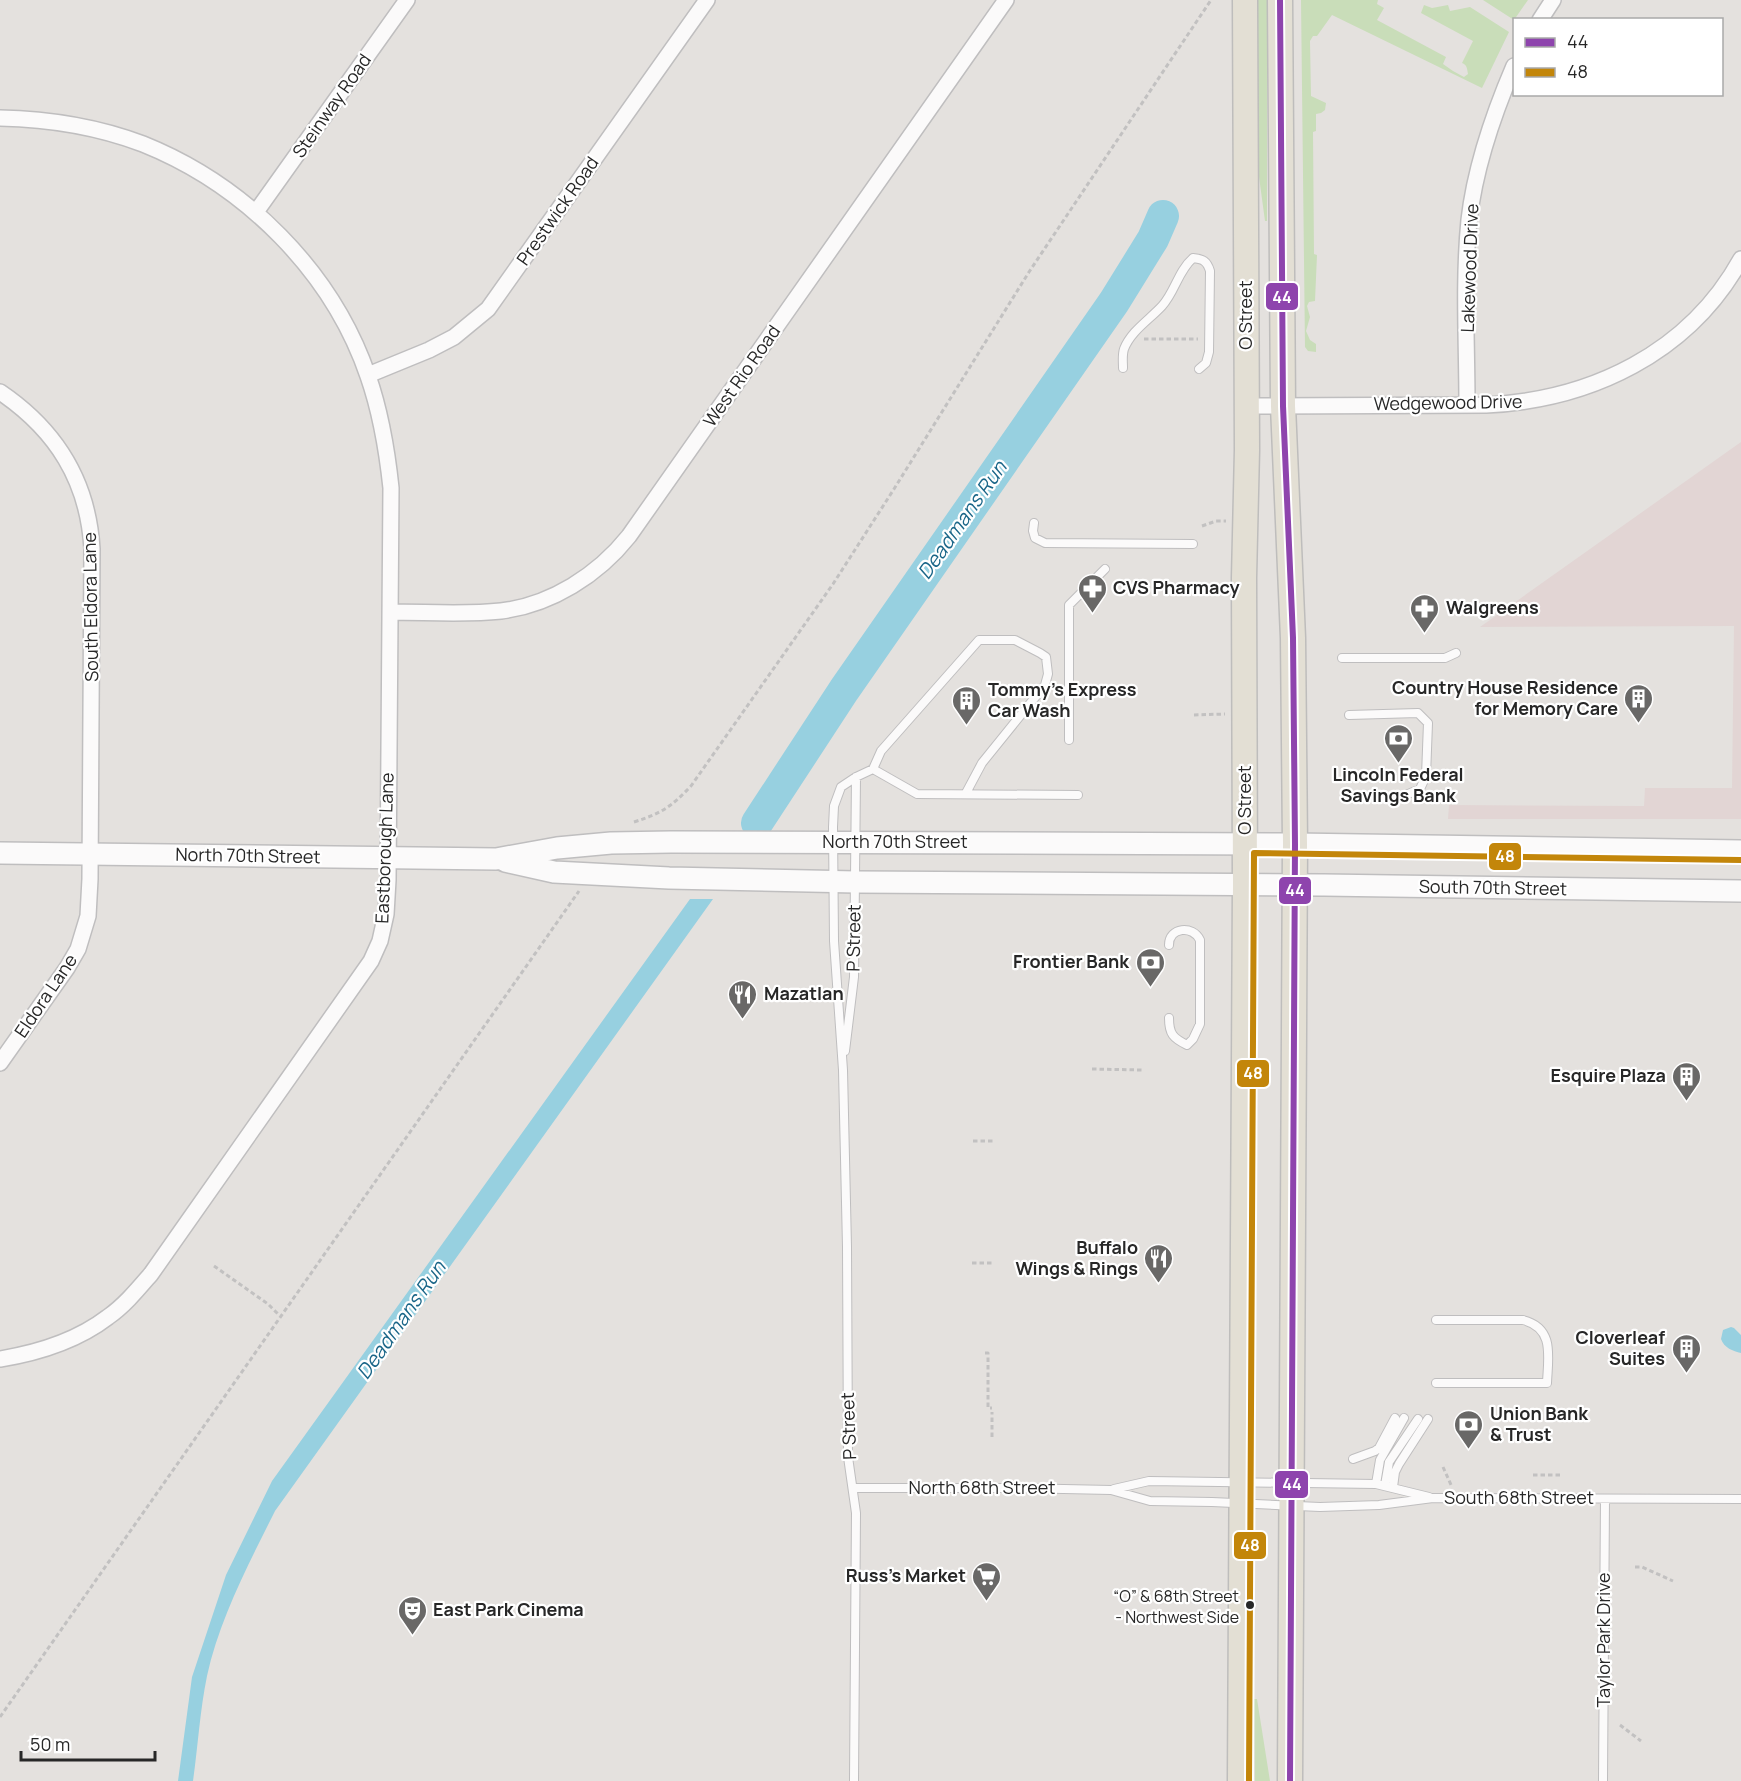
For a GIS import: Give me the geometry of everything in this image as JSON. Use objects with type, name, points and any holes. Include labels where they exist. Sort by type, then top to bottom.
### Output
[{"type":"main road","name":"O Street","points":[[1240,1781],[1243,1493],[1244,578],[1247,406],[1245,0]]},
{"type":"main road","name":"O Street","points":[[1280,0],[1283,406],[1293,638],[1295,844],[1290,1781]]},
{"type":"main road","name":"North 70th Street","points":[[496,859],[556,848],[611,843],[1295,844]]},
{"type":"main road","points":[[1295,844],[1741,851]]},
{"type":"main road","name":"North 70th Street","points":[[0,853],[496,859],[555,872],[669,878],[856,882],[1245,884]]},
{"type":"main road","name":"South 70th Street","points":[[1245,884],[1741,891]]},
{"type":"street","name":"Steinway Road","points":[[256,212],[407,0]]},
{"type":"street","name":"Prestwick Road","points":[[368,375],[454,337],[488,309],[707,0]]},
{"type":"street","name":"West Rio Road","points":[[390,612],[473,612],[518,608],[572,586],[610,557],[629,536],[1006,0]]},
{"type":"street","points":[[1541,18],[1553,0]]},
{"type":"street","name":"Lakewood Drive","points":[[1467,405],[1469,220],[1479,167],[1501,96],[1513,70]]},
{"type":"street","name":"Eastborough Lane","points":[[0,118],[59,123],[142,144],[205,175],[256,212],[301,259],[333,303],[347,328],[368,375],[383,428],[391,488],[388,857],[386,914],[380,941],[371,961],[151,1274],[129,1299],[108,1317],[78,1335],[49,1347],[0,1359]]},
{"type":"street","name":"Wedgewood Drive","points":[[1247,406],[1467,405],[1518,403],[1557,396],[1594,384],[1630,368],[1659,351],[1693,323],[1719,294],[1741,259]]},
{"type":"street","name":"South Eldora Lane","points":[[0,392],[32,417],[61,450],[85,501],[91,531],[91,854]]},
{"type":"street","name":"Eldora Lane","points":[[0,1063],[78,949],[88,916],[91,854]]},
{"type":"lane","points":[[1124,368],[1124,351],[1130,339],[1161,307],[1174,289],[1187,263],[1193,258],[1202,259],[1208,263],[1210,271],[1209,352],[1206,363],[1199,369]]},
{"type":"lane","points":[[1034,523],[1035,538],[1045,543],[1193,544]]},
{"type":"lane","points":[[1069,740],[1069,605],[1105,569]]},
{"type":"lane","points":[[856,777],[873,769],[881,751],[979,640],[1015,640],[1046,657],[1048,674],[1045,685],[982,763],[966,793]]},
{"type":"lane","points":[[1342,658],[1445,658],[1456,653]]},
{"type":"lane","points":[[1348,715],[1418,713],[1428,723],[1426,776],[1420,789],[1408,794]]},
{"type":"lane","points":[[873,769],[916,794],[1078,795]]},
{"type":"lane","name":"P Street","points":[[854,1781],[856,1513],[848,1457],[843,1070],[836,985],[832,881],[834,806],[841,787],[856,777]]},
{"type":"lane","name":"P Street","points":[[843,1070],[854,977],[856,777]]},
{"type":"lane","points":[[1169,945],[1169,939],[1173,934],[1184,929],[1198,934],[1200,940],[1200,1024],[1193,1039],[1186,1045],[1175,1039],[1169,1028],[1169,1018]]},
{"type":"lane","points":[[1436,1320],[1523,1320],[1534,1323],[1545,1333],[1548,1347],[1547,1383],[1436,1383]]},
{"type":"lane","points":[[1353,1459],[1379,1448],[1395,1418]]},
{"type":"lane","points":[[1380,1485],[1380,1460],[1404,1418]]},
{"type":"lane","points":[[1380,1485],[1389,1462],[1418,1419]]},
{"type":"lane","points":[[1394,1487],[1395,1472],[1399,1464],[1428,1419]]},
{"type":"lane","name":"North 68th Street","points":[[1111,1490],[1149,1480],[1243,1493],[1291,1494]]},
{"type":"lane","name":"South 68th Street","points":[[1291,1494],[1380,1485],[1433,1498]]},
{"type":"lane","name":"North 68th Street","points":[[853,1488],[1111,1490],[1150,1501],[1212,1502],[1243,1493]]},
{"type":"lane","name":"South 68th Street","points":[[1243,1493],[1291,1494],[1379,1505],[1433,1498],[1741,1499]]},
{"type":"lane","name":"Taylor Park Drive","points":[[1603,1781],[1605,1499]]},
{"type":"path","points":[[626,825],[656,815],[672,806],[692,786],[833,584],[1029,272],[1211,0]]},
{"type":"path","points":[[1137,339],[1206,339]]},
{"type":"path","points":[[1202,526],[1226,521]]},
{"type":"path","points":[[1194,715],[1227,714]]},
{"type":"path","points":[[0,1717],[583,885]]},
{"type":"path","points":[[1092,1069],[1142,1070]]},
{"type":"path","points":[[973,1141],[994,1141]]},
{"type":"path","points":[[1092,1255],[1117,1255]]},
{"type":"path","points":[[972,1263],[994,1263]]},
{"type":"path","points":[[214,1266],[268,1304],[281,1317]]},
{"type":"path","points":[[985,1353],[988,1353],[988,1408],[992,1410],[992,1437]]},
{"type":"path","points":[[1443,1467],[1457,1498]]},
{"type":"path","points":[[1533,1475],[1562,1475]]},
{"type":"path","points":[[1635,1567],[1642,1567],[1673,1581]]},
{"type":"path","points":[[1620,1725],[1641,1741]]},
{"type":"shaded area","points":[[1741,442],[1741,819],[1448,819],[1449,805],[1644,806],[1645,788],[1732,788],[1734,626],[1480,627]]},
{"type":"green space","points":[[1254,0],[1267,0],[1267,221],[1265,221],[1257,162]]},
{"type":"green space","points":[[1301,0],[1378,0],[1377,4],[1384,8],[1377,20],[1446,57],[1443,64],[1464,77],[1468,74],[1462,63],[1473,41],[1421,13],[1424,5],[1432,8],[1448,5],[1450,11],[1470,7],[1509,32],[1482,88],[1332,15],[1317,36],[1313,36],[1310,41],[1311,96],[1326,103],[1325,110],[1316,114],[1316,131],[1313,132],[1314,254],[1317,255],[1315,301],[1309,302],[1307,306],[1310,317],[1306,331],[1310,340],[1316,344],[1316,352],[1308,351],[1305,347]]},
{"type":"green space","points":[[1483,0],[1528,0],[1513,19]]},
{"type":"green space","points":[[1254,1699],[1257,1699],[1270,1781],[1255,1781]]},
{"type":"water","points":[[690,899],[713,899],[275,1511],[236,1592],[212,1655],[203,1702],[193,1781],[178,1781],[192,1677],[226,1575],[272,1481]]},
{"type":"water","points":[[1731,1327],[1741,1335],[1741,1353],[1732,1350],[1722,1342],[1723,1330]]},
{"type":"waterway","name":"Deadmans Run","points":[[757,823],[844,690],[1114,302],[1153,239],[1163,216]]},
{"type":"transit line","name":"44","points":[[1280,0],[1283,406],[1293,638],[1295,844],[1290,1781]]},
{"type":"transit line","name":"48","points":[[1249,1781],[1254,853],[1741,860]]},
{"type":"place","name":"CVS Pharmacy","points":[[1092,614]]},
{"type":"place","name":"Walgreens","points":[[1425,634]]},
{"type":"place","name":"Country House Residence for Memory Care","points":[[1639,724]]},
{"type":"place","name":"Tommy's Express Car Wash","points":[[967,726]]},
{"type":"place","name":"Lincoln Federal Savings Bank","points":[[1398,764]]},
{"type":"place","name":"Frontier Bank","points":[[1150,988]]},
{"type":"place","name":"Mazatlan","points":[[743,1020]]},
{"type":"place","name":"Esquire Plaza","points":[[1687,1102]]},
{"type":"place","name":"Buffalo Wings & Rings","points":[[1159,1284]]},
{"type":"place","name":"Cloverleaf Suites","points":[[1686,1374]]},
{"type":"place","name":"Union Bank & Trust","points":[[1469,1450]]},
{"type":"place","name":"Russ's Market","points":[[987,1602]]},
{"type":"place","name":"“O” & 68th Street - Northwest Side","points":[[1250,1605]]},
{"type":"place","name":"East Park Cinema","points":[[412,1636]]}]
